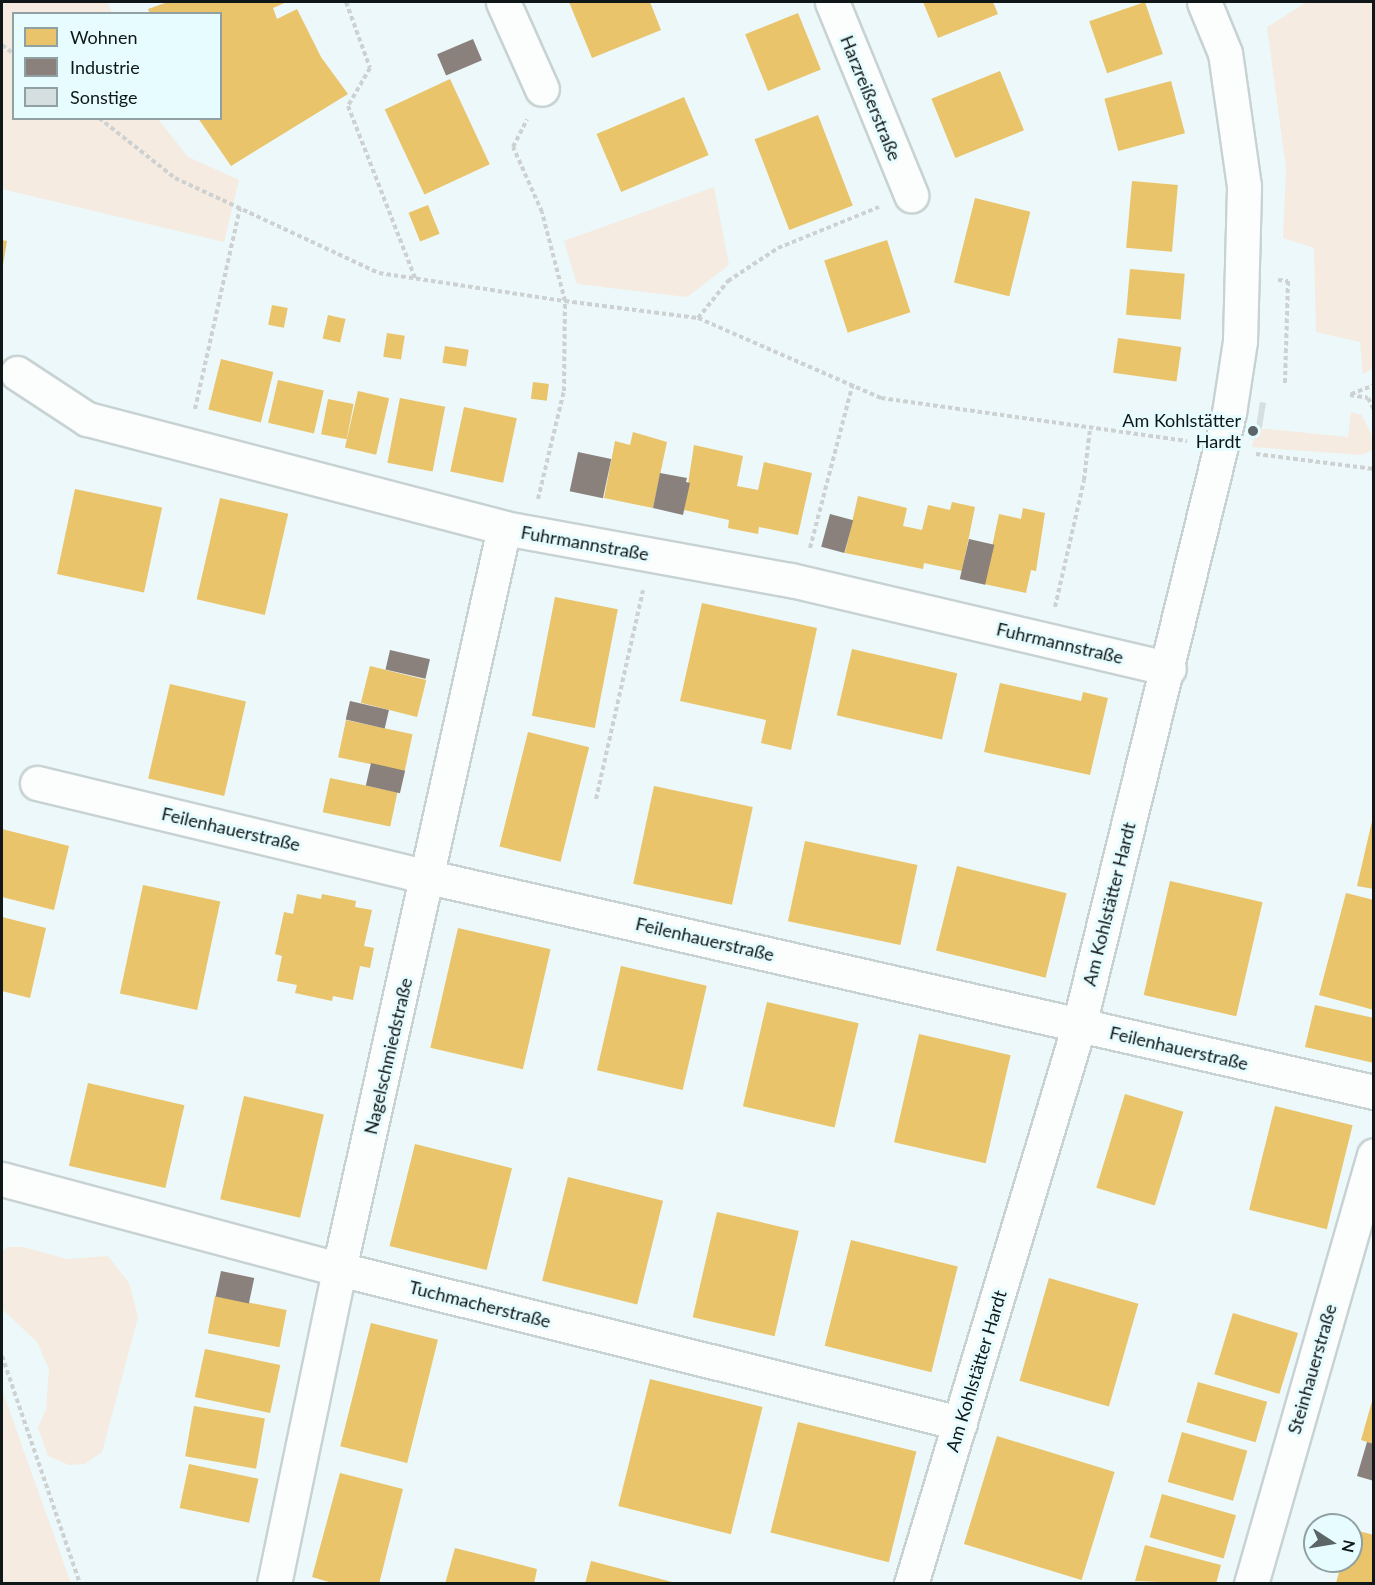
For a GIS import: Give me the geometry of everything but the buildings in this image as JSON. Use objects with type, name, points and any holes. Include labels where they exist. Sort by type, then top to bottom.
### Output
[{"type":"street","points":[[503,2],[542,89]]},
{"type":"street","name":"Harzreißerstraße","points":[[832,2],[910,195]]},
{"type":"street","name":"Am Kohlstätter Hardt","points":[[911,1584],[1079,1025],[1222,448],[1240,341],[1244,186],[1225,53],[1204,2]]},
{"type":"street","name":"Fuhrmannstraße","points":[[17,373],[87,419],[517,530],[801,583],[1169,669]]},
{"type":"street","name":"Nagelschmiedstraße","points":[[274,1584],[339,1269],[429,876],[517,530]]},
{"type":"street","name":"Feilenhauerstraße","points":[[37,783],[429,876],[1374,1092]]},
{"type":"street","name":"Steinhauerstraße","points":[[1251,1584],[1374,1155]]},
{"type":"street","name":"Tuchmacherstraße","points":[[2,1179],[339,1269],[960,1423]]},
{"type":"path","points":[[346,2],[370,68],[348,106],[415,279]]},
{"type":"path","points":[[517,530],[564,391],[566,301],[542,212],[513,147],[542,89]]},
{"type":"path","points":[[102,120],[175,178],[379,273],[698,318],[853,383],[881,398],[1374,469]]},
{"type":"path","points":[[698,318],[728,281],[778,248],[910,195]]},
{"type":"path","points":[[187,445],[240,208]]},
{"type":"path","points":[[801,583],[853,383]]},
{"type":"path","points":[[1374,385],[1350,395],[1368,398],[1374,410]]},
{"type":"path","points":[[1046,640],[1084,480],[1090,429]]},
{"type":"path","points":[[596,799],[651,554]]},
{"type":"path","points":[[2,1356],[80,1584]]},
{"type":"shaded area","points":[[2,2],[107,2],[112,12],[12,12],[12,120],[159,120],[188,157],[239,180],[224,242],[2,189]]},
{"type":"shaded area","points":[[1307,2],[1373,2],[1374,368],[1363,374],[1360,342],[1316,332],[1314,248],[1283,238],[1286,168],[1267,27]]},
{"type":"shaded area","points":[[714,187],[729,265],[687,297],[577,284],[564,241]]},
{"type":"shaded area","points":[[1351,412],[1362,415],[1373,438],[1373,450],[1361,455],[1252,447],[1256,428],[1348,437]]},
{"type":"shaded area","points":[[7,1247],[23,1247],[67,1259],[108,1256],[129,1283],[138,1317],[102,1452],[85,1464],[69,1465],[48,1456],[38,1428],[46,1409],[49,1369],[37,1342],[2,1309],[2,1253]]},
{"type":"shaded area","points":[[2,1390],[67,1572],[71,1583],[2,1583]]},
{"type":"place","name":"Am Kohlstätter Hardt","points":[[1253,431]]}]
